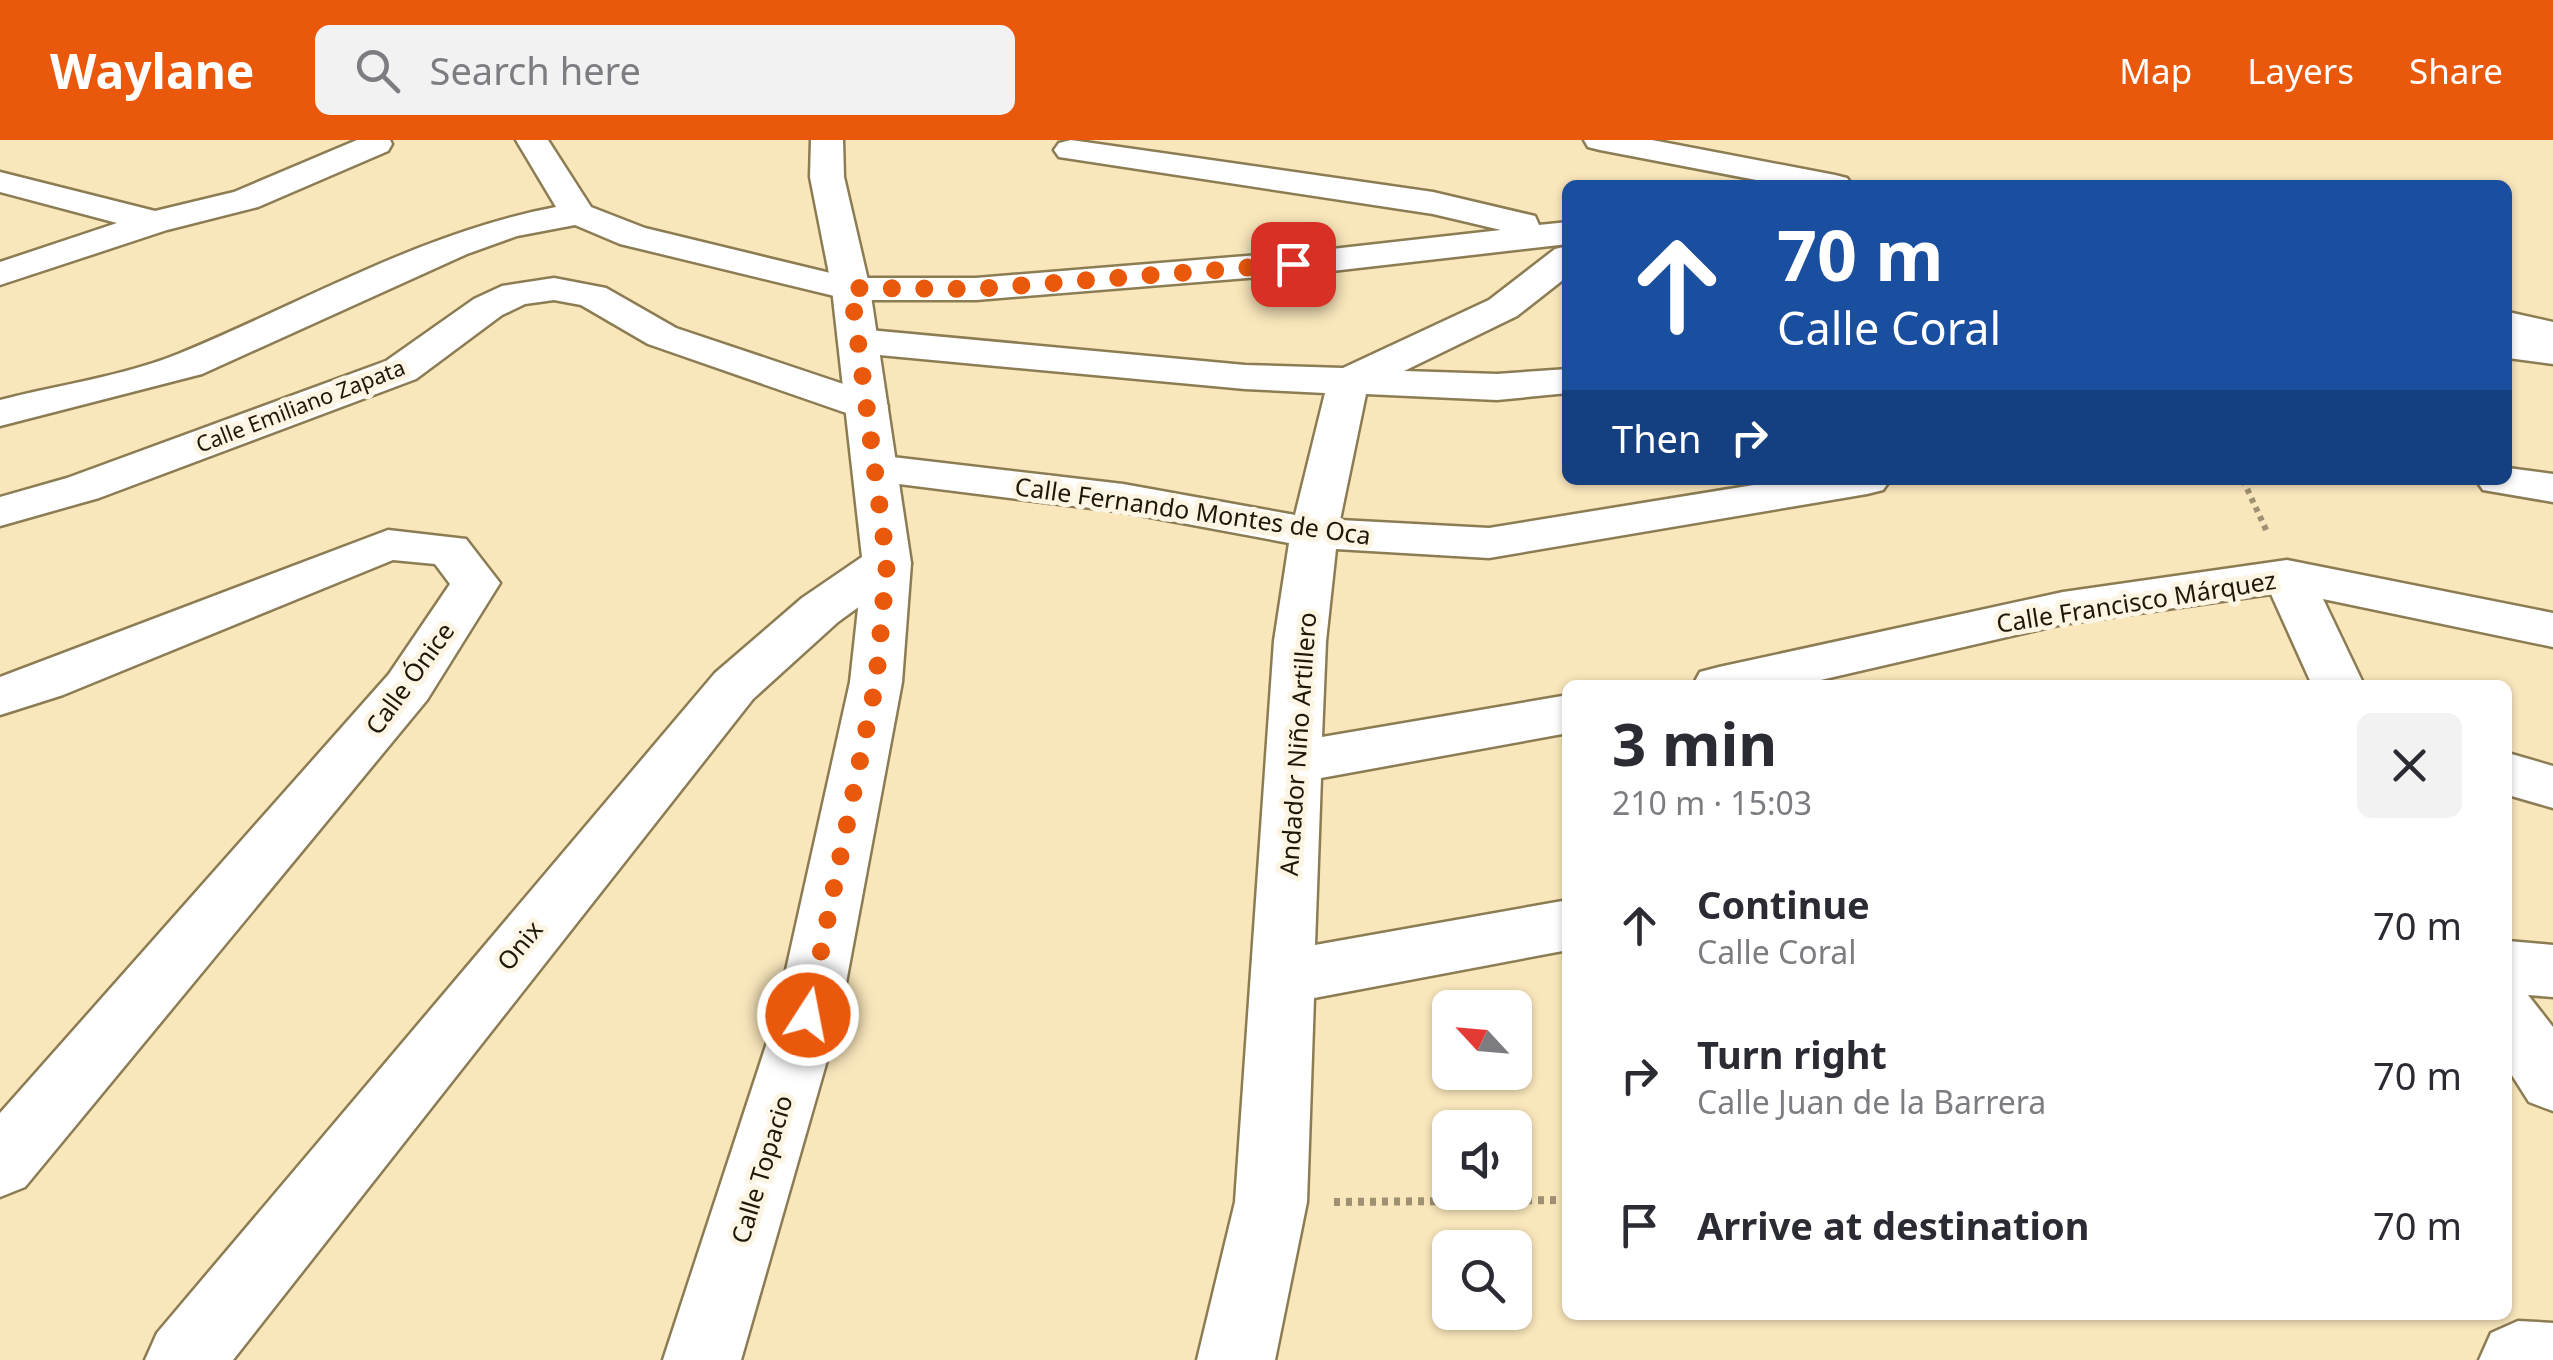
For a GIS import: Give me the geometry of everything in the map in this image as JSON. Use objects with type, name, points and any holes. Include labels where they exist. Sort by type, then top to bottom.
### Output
[{"type":"street","points":[[0,274],[155,222],[246,200],[376,144],[374,140]]},
{"type":"street","points":[[532,140],[578,214]]},
{"type":"street","name":"Calle Topacio","points":[[702,1360],[808,1015],[876,682],[887,563],[851,288],[827,177],[826,140]]},
{"type":"street","points":[[1600,140],[1810,180]]},
{"type":"street","points":[[1071,150],[1433,203],[1562,240]]},
{"type":"street","points":[[0,182],[155,222]]},
{"type":"street","points":[[0,413],[188,365],[454,246],[509,227],[578,214],[633,236],[851,288],[996,288],[1562,241]]},
{"type":"street","points":[[1348,382],[1503,308],[1562,243]]},
{"type":"street","name":"Calle Emiliano Zapata","points":[[0,512],[83,488],[401,370],[488,307],[516,294],[554,289],[592,296],[662,336],[867,406]]},
{"type":"street","points":[[2512,325],[2553,334]]},
{"type":"street","points":[[858,341],[1244,377],[1497,387],[1562,382]]},
{"type":"street","points":[[2512,347],[2553,352]]},
{"type":"street","name":"Andador Niño Artillero","points":[[1236,1360],[1272,1202],[1300,641],[1314,533],[1348,382]]},
{"type":"street","name":"Calle Fernando Montes de Oca","points":[[876,468],[1123,498],[1314,533],[1489,543],[1837,485]]},
{"type":"street","points":[[2512,482],[2553,488]]},
{"type":"street","name":"Calle Ónice","points":[[0,696],[388,545],[449,550],[476,583],[408,687],[0,1164]]},
{"type":"street","name":"Onix","points":[[184,1360],[734,686],[820,610],[887,563]]},
{"type":"street","points":[[2287,576],[2336,680]]},
{"type":"street","name":"Calle Francisco Márquez","points":[[1741,680],[2064,608],[2287,576],[2553,630]]},
{"type":"street","points":[[1296,762],[1562,715]]},
{"type":"street","points":[[2512,775],[2553,787]]},
{"type":"street","points":[[1281,978],[1562,926]]},
{"type":"street","points":[[2512,968],[2553,972]]},
{"type":"street","points":[[2512,1022],[2553,1081]]},
{"type":"street","points":[[2518,1360],[2548,1360]]},
{"type":"path","points":[[1272,1202],[1562,1200]]},
{"type":"route","points":[[808,1015],[876,682],[887,563],[851,288],[976,289],[1293,264]]}]
